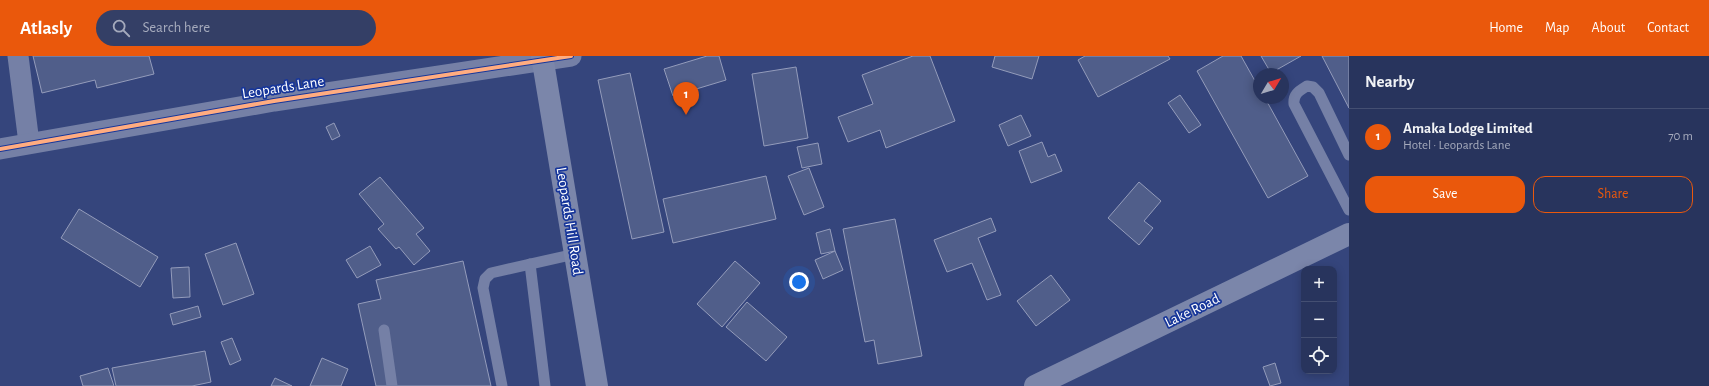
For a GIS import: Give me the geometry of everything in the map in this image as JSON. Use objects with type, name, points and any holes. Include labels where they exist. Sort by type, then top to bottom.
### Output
[{"type":"main road","name":"Leopards Hill Road","points":[[543,58],[597,386]]},
{"type":"main road","name":"Lake Road","points":[[1035,386],[1349,234]]},
{"type":"street","points":[[18,56],[29,143]]},
{"type":"street","name":"Leopards Lane","points":[[0,149],[274,101],[543,58],[571,56]]},
{"type":"lane","points":[[1349,155],[1319,93],[1313,87],[1307,86],[1297,93],[1294,98],[1294,104],[1349,210]]},
{"type":"lane","points":[[502,386],[483,288],[486,279],[491,273],[575,254]]},
{"type":"lane","points":[[530,264],[545,386]]},
{"type":"lane","points":[[384,330],[392,386]]},
{"type":"building","points":[[33,56],[149,56],[154,74],[97,88],[95,80],[42,93]]},
{"type":"building","points":[[707,56],[719,56],[726,80],[673,96],[664,69]]},
{"type":"building","points":[[913,56],[930,56],[955,121],[886,148],[880,130],[848,142],[838,117],[873,104],[862,75]]},
{"type":"building","points":[[995,56],[1039,56],[1032,79],[992,67]]},
{"type":"building","points":[[1085,56],[1168,56],[1170,59],[1098,97],[1078,60]]},
{"type":"building","points":[[1223,56],[1241,56],[1253,77],[1253,104],[1268,104],[1308,176],[1268,198],[1197,71]]},
{"type":"building","points":[[1261,56],[1301,56],[1280,68],[1268,68]]},
{"type":"building","points":[[1322,56],[1349,56],[1349,108]]},
{"type":"building","points":[[796,67],[808,138],[764,146],[752,74]]},
{"type":"building","points":[[630,73],[664,232],[632,239],[598,80]]},
{"type":"building","points":[[1180,95],[1201,125],[1189,133],[1168,103]]},
{"type":"building","points":[[1021,115],[1031,136],[1008,146],[999,125]]},
{"type":"building","points":[[334,123],[340,136],[332,140],[326,127]]},
{"type":"building","points":[[1042,142],[1048,157],[1055,154],[1062,171],[1031,183],[1019,151]]},
{"type":"building","points":[[818,143],[822,164],[802,168],[797,147]]},
{"type":"building","points":[[809,168],[824,207],[804,215],[788,176]]},
{"type":"building","points":[[766,176],[776,219],[673,243],[663,199]]},
{"type":"building","points":[[380,177],[424,228],[416,234],[430,251],[414,265],[399,247],[396,249],[378,229],[384,224],[359,194]]},
{"type":"building","points":[[1139,182],[1161,201],[1144,221],[1153,228],[1139,245],[1108,218]]},
{"type":"building","points":[[79,209],[158,257],[140,287],[61,238]]},
{"type":"building","points":[[991,218],[996,231],[978,238],[1001,295],[987,300],[972,263],[947,272],[934,240]]},
{"type":"building","points":[[895,219],[922,356],[878,364],[874,340],[865,342],[843,229]]},
{"type":"building","points":[[830,229],[835,251],[821,254],[816,233]]},
{"type":"building","points":[[236,243],[254,294],[223,305],[205,254]]},
{"type":"building","points":[[370,246],[381,265],[357,278],[346,260]]},
{"type":"building","points":[[835,251],[843,270],[823,279],[815,260]]},
{"type":"building","points":[[463,261],[491,386],[376,386],[358,304],[381,299],[376,280]]},
{"type":"building","points":[[735,261],[760,283],[722,327],[697,304]]},
{"type":"building","points":[[189,267],[190,297],[173,298],[171,268]]},
{"type":"building","points":[[1051,275],[1070,300],[1036,326],[1017,301]]},
{"type":"building","points":[[747,302],[787,337],[766,361],[726,327]]},
{"type":"building","points":[[198,306],[201,317],[173,325],[170,314]]},
{"type":"building","points":[[232,338],[241,360],[230,365],[221,342]]},
{"type":"building","points":[[205,351],[211,382],[192,386],[116,386],[112,368]]},
{"type":"building","points":[[322,358],[348,369],[341,386],[310,386]]},
{"type":"building","points":[[1275,363],[1281,383],[1270,386],[1263,367]]},
{"type":"building","points":[[108,368],[114,386],[83,386],[80,376]]},
{"type":"building","points":[[275,378],[292,386],[271,386]]},
{"type":"cycle path","points":[[0,149],[274,101],[571,56]]},
{"type":"place","name":"Amaka Lodge Limited","points":[[686,115]]}]
